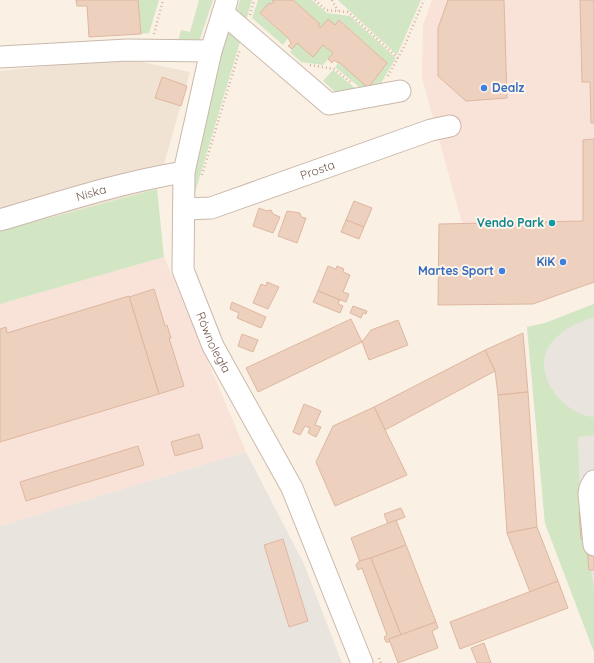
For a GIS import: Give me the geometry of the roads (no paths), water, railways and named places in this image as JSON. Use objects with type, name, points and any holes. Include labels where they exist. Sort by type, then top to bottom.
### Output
[{"type":"street","name":"Równoległa","points":[[225,6],[211,51],[192,177],[184,209],[183,270],[213,346],[292,488],[362,663]]},
{"type":"street","points":[[225,6],[329,104],[393,84]]},
{"type":"street","points":[[0,57],[150,50],[211,51]]},
{"type":"street","name":"Prosta","points":[[184,209],[211,208],[431,130],[450,126]]},
{"type":"street","name":"Niska","points":[[0,220],[77,197],[155,177],[192,177]]},
{"type":"street","points":[[594,481],[590,488],[589,494],[594,545]]},
{"type":"place","name":"Dealz","points":[[484,88]]},
{"type":"place","name":"Vendo Park","points":[[552,223]]},
{"type":"place","name":"KiK","points":[[563,262]]},
{"type":"place","name":"Martes Sport","points":[[502,271]]}]
